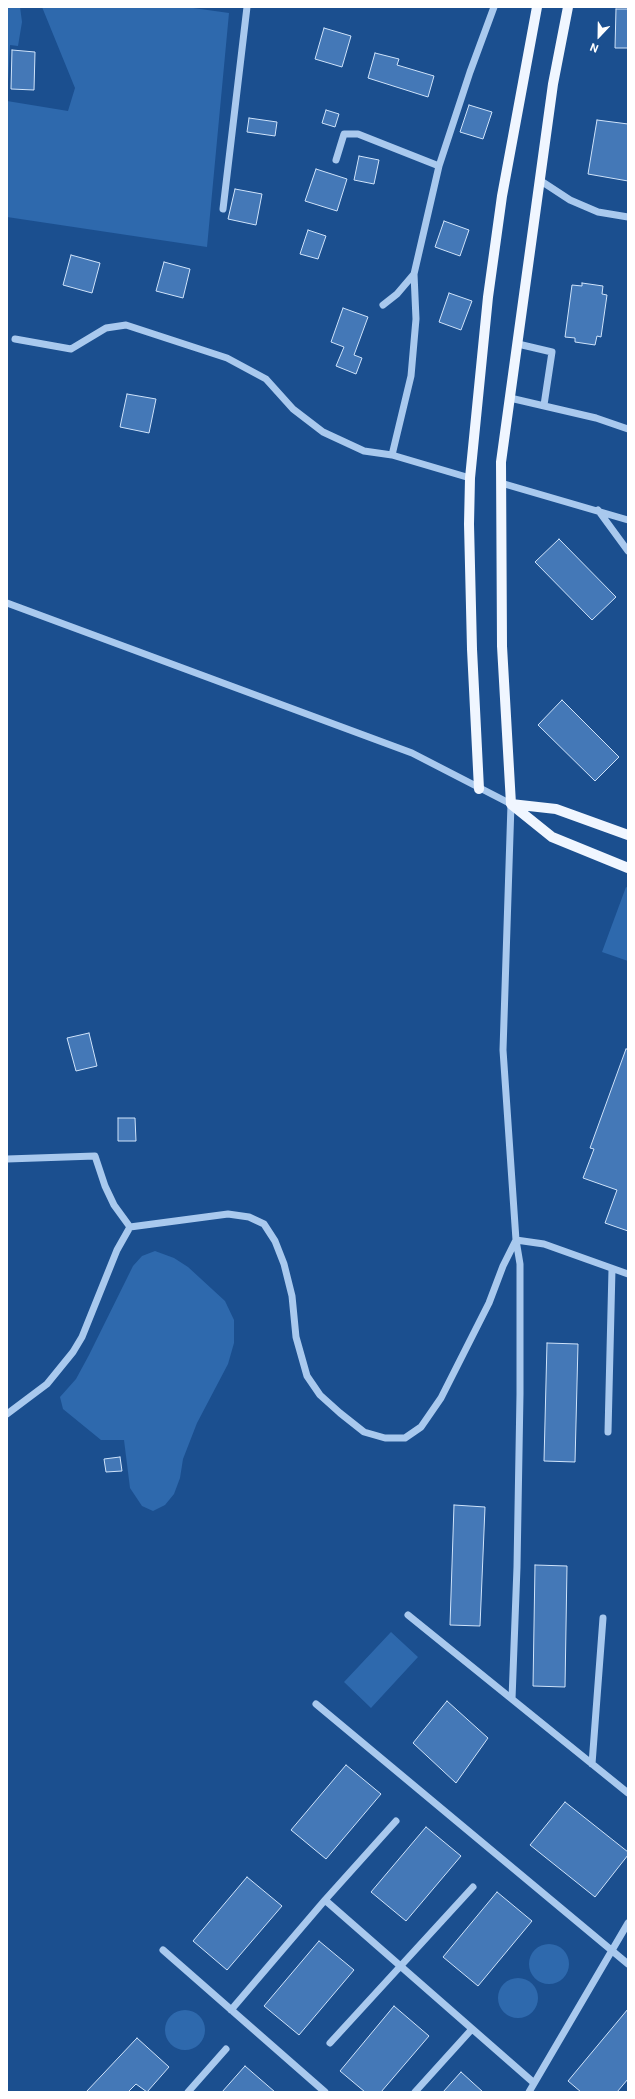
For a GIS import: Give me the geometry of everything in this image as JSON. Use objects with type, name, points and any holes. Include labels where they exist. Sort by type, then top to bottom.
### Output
[{"type":"main road","points":[[479,789],[472,649],[469,524],[470,478],[493,258],[502,196],[537,7]]},
{"type":"main road","points":[[568,7],[553,84],[541,182],[501,462],[502,646],[511,804],[552,837],[628,868]]},
{"type":"main road","points":[[511,804],[556,809],[628,835]]},
{"type":"street","points":[[223,209],[247,7]]},
{"type":"street","points":[[392,455],[411,376],[416,319],[414,274],[439,166],[470,72],[494,7]]},
{"type":"street","points":[[336,160],[344,134],[358,134],[439,166]]},
{"type":"street","points":[[541,182],[570,200],[598,212],[628,217]]},
{"type":"street","points":[[383,305],[397,294],[414,274]]},
{"type":"street","points":[[15,339],[71,349],[106,328],[126,325],[227,358],[266,379],[293,409],[323,432],[364,451],[392,455],[470,478]]},
{"type":"street","points":[[518,344],[552,352],[544,405]]},
{"type":"street","points":[[510,398],[596,418],[628,428]]},
{"type":"street","points":[[501,483],[598,510],[628,520]]},
{"type":"street","points":[[598,510],[628,551]]},
{"type":"street","points":[[7,603],[412,753],[479,789],[511,804],[503,1050],[516,1240],[520,1264],[520,1394],[517,1567],[512,1699]]},
{"type":"street","points":[[7,1159],[95,1156],[105,1186],[114,1205],[130,1227]]},
{"type":"street","points":[[130,1227],[228,1214],[249,1217],[264,1224],[275,1241],[284,1264],[292,1296],[296,1338],[307,1376],[320,1395],[340,1413],[364,1432],[385,1438],[405,1438],[421,1427],[441,1398],[489,1303],[503,1266],[516,1240]]},
{"type":"street","points":[[7,1414],[47,1384],[73,1352],[82,1337],[117,1250],[130,1227]]},
{"type":"street","points":[[516,1240],[544,1244],[628,1274]]},
{"type":"street","points":[[608,1432],[612,1269]]},
{"type":"street","points":[[408,1615],[628,1793]]},
{"type":"street","points":[[592,1764],[603,1618]]},
{"type":"street","points":[[316,1704],[628,1964]]},
{"type":"street","points":[[231,2010],[325,1900],[396,1821]]},
{"type":"street","points":[[330,2043],[473,1887]]},
{"type":"street","points":[[325,1900],[534,2083]]},
{"type":"street","points":[[529,2092],[628,1923]]},
{"type":"street","points":[[163,1950],[325,2092]]},
{"type":"street","points":[[415,2092],[472,2029]]},
{"type":"street","points":[[188,2092],[226,2049]]},
{"type":"shaded area","points":[[7,7],[20,7],[22,22],[18,46],[10,45],[7,101]]},
{"type":"shaded area","points":[[42,7],[186,7],[229,13],[207,247],[7,217],[7,101],[68,111],[75,88]]},
{"type":"shaded area","points":[[626,887],[628,888],[628,961],[602,952]]},
{"type":"shaded area","points":[[155,1251],[174,1258],[188,1267],[225,1301],[234,1320],[234,1343],[228,1364],[197,1423],[183,1459],[180,1478],[174,1494],[165,1505],[153,1511],[142,1506],[130,1488],[124,1440],[101,1440],[63,1409],[60,1397],[76,1379],[133,1266],[142,1256]]},
{"type":"shaded area","points":[[391,1632],[418,1657],[371,1708],[344,1682]]},
{"type":"shaded area","points":[[553,1944],[560,1947],[566,1953],[569,1964],[568,1972],[560,1981],[553,1984],[545,1984],[538,1981],[530,1972],[529,1960],[532,1953],[541,1945]]},
{"type":"shaded area","points":[[522,1978],[529,1981],[535,1987],[538,1998],[537,2006],[529,2015],[522,2018],[514,2018],[507,2015],[499,2006],[498,1994],[501,1987],[510,1979]]},
{"type":"shaded area","points":[[189,2010],[196,2013],[202,2019],[205,2030],[204,2038],[196,2047],[189,2050],[181,2050],[174,2047],[166,2038],[165,2026],[168,2019],[177,2011]]},
{"type":"building","points":[[616,9],[628,9],[628,48],[615,48]]},
{"type":"building","points":[[324,28],[351,36],[342,67],[315,59]]},
{"type":"building","points":[[12,50],[35,52],[34,90],[11,89]]},
{"type":"building","points":[[375,53],[399,59],[397,65],[434,76],[428,97],[368,78]]},
{"type":"building","points":[[469,105],[492,112],[483,139],[460,132]]},
{"type":"building","points":[[326,110],[339,114],[335,127],[322,123]]},
{"type":"building","points":[[249,118],[277,122],[275,136],[247,132]]},
{"type":"building","points":[[597,120],[628,124],[628,181],[588,174]]},
{"type":"building","points":[[359,156],[379,160],[374,184],[354,180]]},
{"type":"building","points":[[316,169],[347,179],[337,211],[305,201]]},
{"type":"building","points":[[235,189],[262,194],[256,225],[228,219]]},
{"type":"building","points":[[444,221],[469,230],[460,256],[435,247]]},
{"type":"building","points":[[308,230],[326,236],[318,259],[300,254]]},
{"type":"building","points":[[71,255],[100,263],[92,293],[63,285]]},
{"type":"building","points":[[164,262],[190,269],[183,298],[156,291]]},
{"type":"building","points":[[582,283],[603,286],[602,294],[607,295],[601,337],[597,336],[595,345],[575,342],[575,338],[565,337],[572,285],[582,286]]},
{"type":"building","points":[[449,293],[472,301],[461,330],[439,322]]},
{"type":"building","points":[[343,308],[368,317],[354,355],[362,358],[356,374],[336,366],[344,347],[331,342]]},
{"type":"building","points":[[127,394],[156,399],[149,433],[120,427]]},
{"type":"building","points":[[559,539],[616,597],[592,620],[535,562]]},
{"type":"building","points":[[562,700],[619,757],[595,781],[538,725]]},
{"type":"building","points":[[89,1033],[97,1066],[76,1071],[67,1038]]},
{"type":"building","points":[[626,1049],[628,1049],[628,1231],[605,1223],[617,1190],[583,1178],[594,1149],[590,1148]]},
{"type":"building","points":[[118,1118],[135,1118],[136,1141],[118,1141]]},
{"type":"building","points":[[547,1343],[578,1344],[575,1462],[544,1461]]},
{"type":"building","points":[[120,1457],[122,1471],[106,1472],[104,1459]]},
{"type":"building","points":[[454,1505],[485,1507],[480,1626],[450,1625]]},
{"type":"building","points":[[535,1565],[567,1566],[565,1687],[533,1686]]},
{"type":"building","points":[[447,1701],[488,1738],[456,1783],[413,1743]]},
{"type":"building","points":[[346,1765],[381,1794],[326,1859],[291,1830]]},
{"type":"building","points":[[565,1802],[628,1852],[628,1855],[595,1897],[530,1845]]},
{"type":"building","points":[[426,1827],[461,1856],[406,1921],[371,1892]]},
{"type":"building","points":[[247,1877],[282,1906],[227,1970],[193,1941]]},
{"type":"building","points":[[497,1892],[532,1921],[478,1986],[443,1957]]},
{"type":"building","points":[[319,1941],[354,1970],[299,2035],[264,2006]]},
{"type":"building","points":[[394,2006],[429,2036],[381,2092],[365,2092],[340,2071]]},
{"type":"building","points":[[628,2009],[628,2079],[617,2092],[581,2092],[568,2081]]},
{"type":"building","points":[[137,2038],[169,2067],[147,2092],[136,2084],[128,2092],[86,2092]]},
{"type":"building","points":[[245,2066],[275,2092],[222,2092]]},
{"type":"building","points":[[461,2072],[483,2092],[443,2092]]}]
